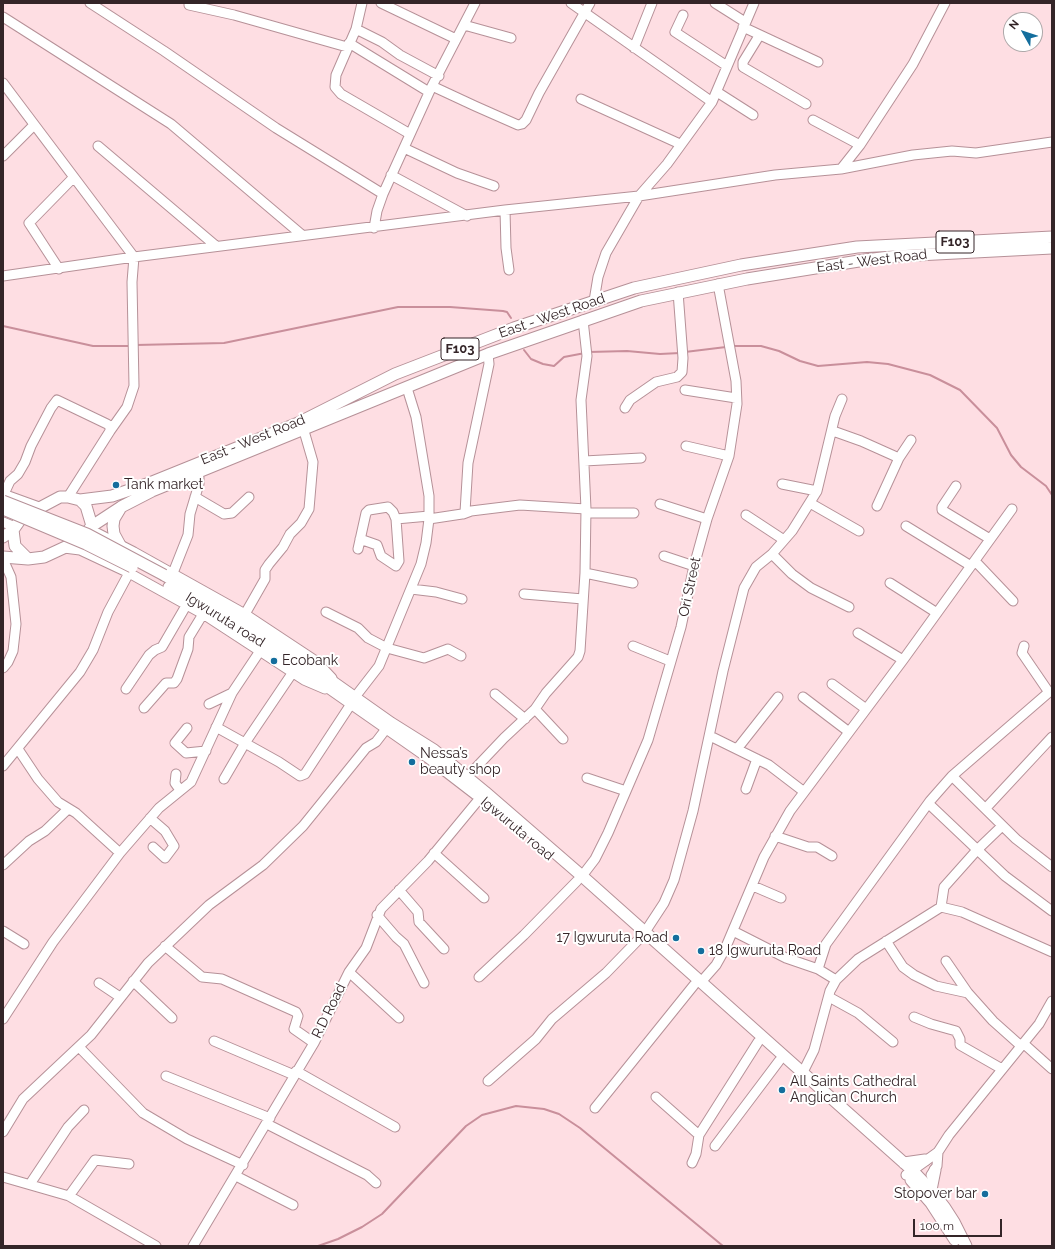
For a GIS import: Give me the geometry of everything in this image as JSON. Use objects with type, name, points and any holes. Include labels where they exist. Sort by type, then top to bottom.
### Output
[{"type":"main road","name":"East - West Road","points":[[80,500],[112,496],[243,450],[304,431],[488,354],[583,320],[642,301],[718,284],[865,260],[1007,244],[1052,237]]},
{"type":"main road","name":"East - West Road","points":[[91,527],[121,507],[243,450],[394,374],[514,328],[634,288],[682,277],[857,246],[1007,244],[1052,248]]},
{"type":"main road","points":[[3,496],[87,534],[166,577]]},
{"type":"main road","points":[[3,537],[14,529],[20,520],[39,507],[60,497],[80,500],[88,510],[91,527],[84,535],[64,548],[44,557],[28,559],[3,558]]},
{"type":"main road","points":[[120,545],[114,534],[113,526],[114,519],[121,507]]},
{"type":"main road","name":"Igwuruta road","points":[[3,509],[166,577],[224,619],[336,688],[386,729],[483,794]]},
{"type":"main road","points":[[14,529],[15,546],[28,559]]},
{"type":"main road","name":"Igwuruta road","points":[[353,701],[434,750],[467,777],[483,794],[642,935],[803,1072],[924,1186],[954,1222],[966,1246]]},
{"type":"main road","name":"Igwuruta road","points":[[698,984],[758,1042],[907,1170]]},
{"type":"main road","points":[[907,1170],[925,1160]]},
{"type":"main road","points":[[924,1186],[935,1170]]},
{"type":"main road","name":"Igwuruta road","points":[[924,1186],[958,1246]]},
{"type":"street","points":[[90,3],[164,51],[276,128],[383,194]]},
{"type":"street","points":[[362,3],[356,29],[348,45],[334,84],[336,89],[341,94],[410,134]]},
{"type":"street","points":[[381,3],[456,39]]},
{"type":"street","points":[[374,228],[377,211],[391,175],[431,89],[439,76],[475,3]]},
{"type":"street","points":[[571,3],[712,102]]},
{"type":"street","points":[[189,5],[234,15],[348,45],[431,89],[518,125],[522,124],[526,120],[539,93],[590,3]]},
{"type":"street","points":[[634,48],[652,3]]},
{"type":"street","points":[[715,3],[759,36],[818,62]]},
{"type":"street","points":[[594,301],[598,277],[606,253],[639,196],[667,164],[680,144],[712,102],[754,3]]},
{"type":"street","points":[[841,168],[860,145],[913,64],[945,3]]},
{"type":"street","points":[[683,15],[674,32],[727,66]]},
{"type":"street","points":[[3,17],[171,124],[302,235]]},
{"type":"street","points":[[464,25],[511,38]]},
{"type":"street","points":[[356,29],[439,76]]},
{"type":"street","points":[[759,36],[743,62],[743,67],[806,104]]},
{"type":"street","points":[[3,83],[73,178],[134,257],[132,282],[134,386],[127,407],[110,430],[68,497]]},
{"type":"street","points":[[717,92],[753,116]]},
{"type":"street","points":[[581,99],[680,144]]},
{"type":"street","points":[[813,120],[860,145]]},
{"type":"street","points":[[3,156],[34,125]]},
{"type":"street","points":[[3,276],[302,235],[374,228],[505,210],[639,196],[775,175],[841,168],[952,151],[976,153],[1052,142]]},
{"type":"street","points":[[98,146],[216,246]]},
{"type":"street","points":[[404,148],[457,173],[494,186]]},
{"type":"street","points":[[391,175],[467,216]]},
{"type":"street","points":[[59,269],[29,226],[29,223],[73,178]]},
{"type":"street","points":[[505,210],[506,248],[509,270]]},
{"type":"street","name":"Ori Street","points":[[480,977],[524,935],[579,878],[598,852],[648,740],[681,627],[694,566],[707,519],[729,456],[736,398],[736,381],[718,284]]},
{"type":"street","points":[[625,408],[630,400],[656,382],[680,375],[683,358],[678,292]]},
{"type":"street","points":[[467,777],[504,738],[535,709],[546,693],[578,657],[580,651],[585,573],[586,511],[582,394],[587,356],[583,320]]},
{"type":"street","points":[[464,514],[466,509],[468,463],[490,364],[488,354]]},
{"type":"street","points":[[216,727],[300,776],[305,774],[353,701],[379,666],[411,589],[424,550],[429,517],[429,496],[423,454],[416,417],[407,388]]},
{"type":"street","points":[[685,390],[736,398]]},
{"type":"street","points":[[488,1081],[536,1039],[552,1019],[606,973],[642,935],[664,903],[674,880],[693,811],[723,671],[744,588],[756,568],[772,554],[800,520],[817,491],[833,431],[835,416],[842,399]]},
{"type":"street","points":[[39,507],[3,496],[10,481],[18,474],[25,462],[31,446],[51,408],[57,400],[107,424],[110,430]]},
{"type":"street","points":[[245,614],[264,579],[265,570],[283,548],[290,534],[301,523],[309,509],[313,462],[304,431]]},
{"type":"street","points":[[833,431],[861,441],[899,458]]},
{"type":"street","points":[[877,506],[899,458],[911,440]]},
{"type":"street","points":[[686,446],[729,456]]},
{"type":"street","points":[[584,461],[641,458]]},
{"type":"street","points":[[166,577],[188,535],[190,514],[199,478],[197,472]]},
{"type":"street","points":[[782,484],[817,491]]},
{"type":"street","points":[[956,486],[942,507],[942,510],[990,539]]},
{"type":"street","points":[[195,497],[224,514],[232,513],[250,497]]},
{"type":"street","points":[[810,503],[859,531]]},
{"type":"street","points":[[396,519],[464,514],[471,511],[520,504],[586,511],[634,513]]},
{"type":"street","points":[[660,504],[707,519]]},
{"type":"street","points":[[358,549],[360,539],[366,513],[370,510],[388,507],[393,512],[396,519],[399,561],[396,566],[381,556],[377,545],[360,539]]},
{"type":"street","points":[[595,1108],[719,960],[734,932],[764,857],[775,836],[803,791],[903,660],[1012,509]]},
{"type":"street","points":[[746,515],[784,540]]},
{"type":"street","points":[[3,522],[14,529]]},
{"type":"street","points":[[906,526],[973,563],[1013,601]]},
{"type":"street","points":[[91,527],[166,577],[245,614],[316,661],[336,688]]},
{"type":"street","points":[[64,548],[88,552],[187,604],[304,680],[336,688]]},
{"type":"street","points":[[772,554],[792,574],[812,588],[849,607]]},
{"type":"street","points":[[664,556],[694,566]]},
{"type":"street","points":[[3,558],[11,578],[16,624],[13,651],[8,662],[3,668]]},
{"type":"street","points":[[3,766],[80,672],[93,650],[108,612],[129,573]]},
{"type":"street","points":[[585,573],[633,582]]},
{"type":"street","points":[[890,583],[937,613]]},
{"type":"street","points":[[411,589],[436,592],[462,599]]},
{"type":"street","points":[[524,594],[583,600]]},
{"type":"street","points":[[126,689],[149,655],[154,650],[162,647],[187,604]]},
{"type":"street","points":[[326,612],[358,628],[368,638],[387,648],[424,658],[448,649],[462,656]]},
{"type":"street","points":[[144,708],[166,684],[174,683],[177,679],[188,649],[189,637],[203,614]]},
{"type":"street","points":[[858,633],[903,660]]},
{"type":"street","points":[[633,646],[670,661]]},
{"type":"street","points":[[818,969],[826,944],[928,804],[952,776],[1048,693],[1022,653],[1024,646]]},
{"type":"street","points":[[3,1019],[53,942],[120,853],[150,818],[180,790],[191,782],[206,751],[208,742],[232,693],[260,651]]},
{"type":"street","points":[[224,779],[245,743],[293,672]]},
{"type":"street","points":[[832,684],[866,709]]},
{"type":"street","points":[[209,704],[232,693]]},
{"type":"street","points":[[495,694],[524,719]]},
{"type":"street","points":[[737,749],[778,697]]},
{"type":"street","points":[[803,697],[849,732]]},
{"type":"street","points":[[535,709],[564,740]]},
{"type":"street","points":[[187,728],[174,743],[186,753],[206,751]]},
{"type":"street","points":[[3,1132],[23,1099],[79,1047],[165,946],[209,905],[263,865],[303,826],[366,748],[376,742],[386,729]]},
{"type":"street","points":[[710,736],[775,769],[803,791]]},
{"type":"street","points":[[986,808],[1052,737]]},
{"type":"street","points":[[18,749],[38,779],[58,802],[76,813],[120,853]]},
{"type":"street","points":[[746,789],[757,759]]},
{"type":"street","points":[[176,774],[175,783],[180,790]]},
{"type":"street","points":[[952,776],[986,808],[1002,826],[1052,867]]},
{"type":"street","points":[[587,778],[626,791]]},
{"type":"street","name":"R.D Road","points":[[193,1246],[243,1165],[295,1073],[314,1043],[348,972],[366,948],[377,915],[434,853],[483,794]]},
{"type":"street","points":[[928,804],[948,820],[960,835],[1005,876],[1052,911]]},
{"type":"street","points":[[3,865],[29,841],[45,831],[68,809]]},
{"type":"street","points":[[150,818],[165,831],[174,846],[164,858],[153,847]]},
{"type":"street","points":[[941,907],[944,887],[977,850],[1002,826]]},
{"type":"street","points":[[775,836],[808,847],[817,847],[832,856]]},
{"type":"street","points":[[434,853],[484,898]]},
{"type":"street","points":[[753,886],[781,898]]},
{"type":"street","points":[[399,890],[418,912],[419,922],[444,949]]},
{"type":"street","points":[[803,1072],[814,1050],[829,997],[836,980],[850,966],[886,941],[941,907],[962,912],[1052,952]]},
{"type":"street","points":[[377,915],[404,944],[424,983]]},
{"type":"street","points":[[3,931],[24,944]]},
{"type":"street","points":[[734,932],[786,958],[818,969],[836,980]]},
{"type":"street","points":[[886,941],[903,967],[908,971],[936,986],[968,993]]},
{"type":"street","points":[[165,946],[202,977],[222,979],[296,1012],[298,1016],[294,1029],[314,1043]]},
{"type":"street","points":[[946,961],[968,993],[993,1021],[1052,1069]]},
{"type":"street","points":[[348,972],[399,1018]]},
{"type":"street","points":[[134,981],[172,1018]]},
{"type":"street","points":[[99,983],[120,997]]},
{"type":"street","points":[[829,997],[858,1013],[893,1042]]},
{"type":"street","points":[[925,1160],[938,1152],[961,1118],[1043,1018],[1052,1001]]},
{"type":"street","points":[[914,1017],[956,1032],[960,1039],[960,1045],[1002,1069]]},
{"type":"street","points":[[214,1041],[295,1073],[395,1127]]},
{"type":"street","points":[[692,1163],[699,1135],[758,1042]]},
{"type":"street","points":[[79,1047],[143,1112],[187,1139],[243,1165]]},
{"type":"street","points":[[715,1146],[779,1060]]},
{"type":"street","points":[[166,1076],[268,1121],[367,1175],[376,1183]]},
{"type":"street","points":[[656,1098],[699,1135]]},
{"type":"street","points":[[30,1184],[54,1151],[68,1128],[84,1110]]},
{"type":"street","points":[[935,1170],[938,1152]]},
{"type":"street","points":[[69,1196],[95,1160],[129,1164]]},
{"type":"street","points":[[236,1176],[293,1205]]},
{"type":"street","points":[[3,1177],[69,1196],[156,1246]]},
{"type":"waterway","points":[[136,345],[224,343],[398,307],[450,307],[503,311],[507,312],[511,318]]},
{"type":"waterway","points":[[3,326],[93,346],[130,346]]},
{"type":"waterway","points":[[732,346],[761,346],[779,351],[800,361],[818,366],[867,362],[888,364],[930,375],[960,390],[997,428],[1011,455],[1021,467],[1046,486],[1052,495]]},
{"type":"waterway","points":[[685,352],[726,347]]},
{"type":"waterway","points":[[524,350],[531,359],[543,364],[554,366],[564,357],[585,353]]},
{"type":"waterway","points":[[589,352],[627,351],[660,354],[680,353]]},
{"type":"waterway","points":[[318,1246],[338,1239],[362,1227],[382,1214],[466,1126],[482,1115],[516,1106],[544,1109],[559,1114],[580,1128],[723,1246]]},
{"type":"place","name":"Tank market","points":[[116,485]]},
{"type":"place","name":"Ecobank","points":[[274,661]]},
{"type":"place","name":"Nessa’s beauty shop","points":[[412,762]]},
{"type":"place","name":"17 Igwuruta Road","points":[[676,938]]},
{"type":"place","name":"18 Igwuruta Road","points":[[701,951]]},
{"type":"place","name":"All Saints Cathedral Anglican Church","points":[[782,1090]]},
{"type":"place","name":"Stopover bar","points":[[985,1194]]}]
